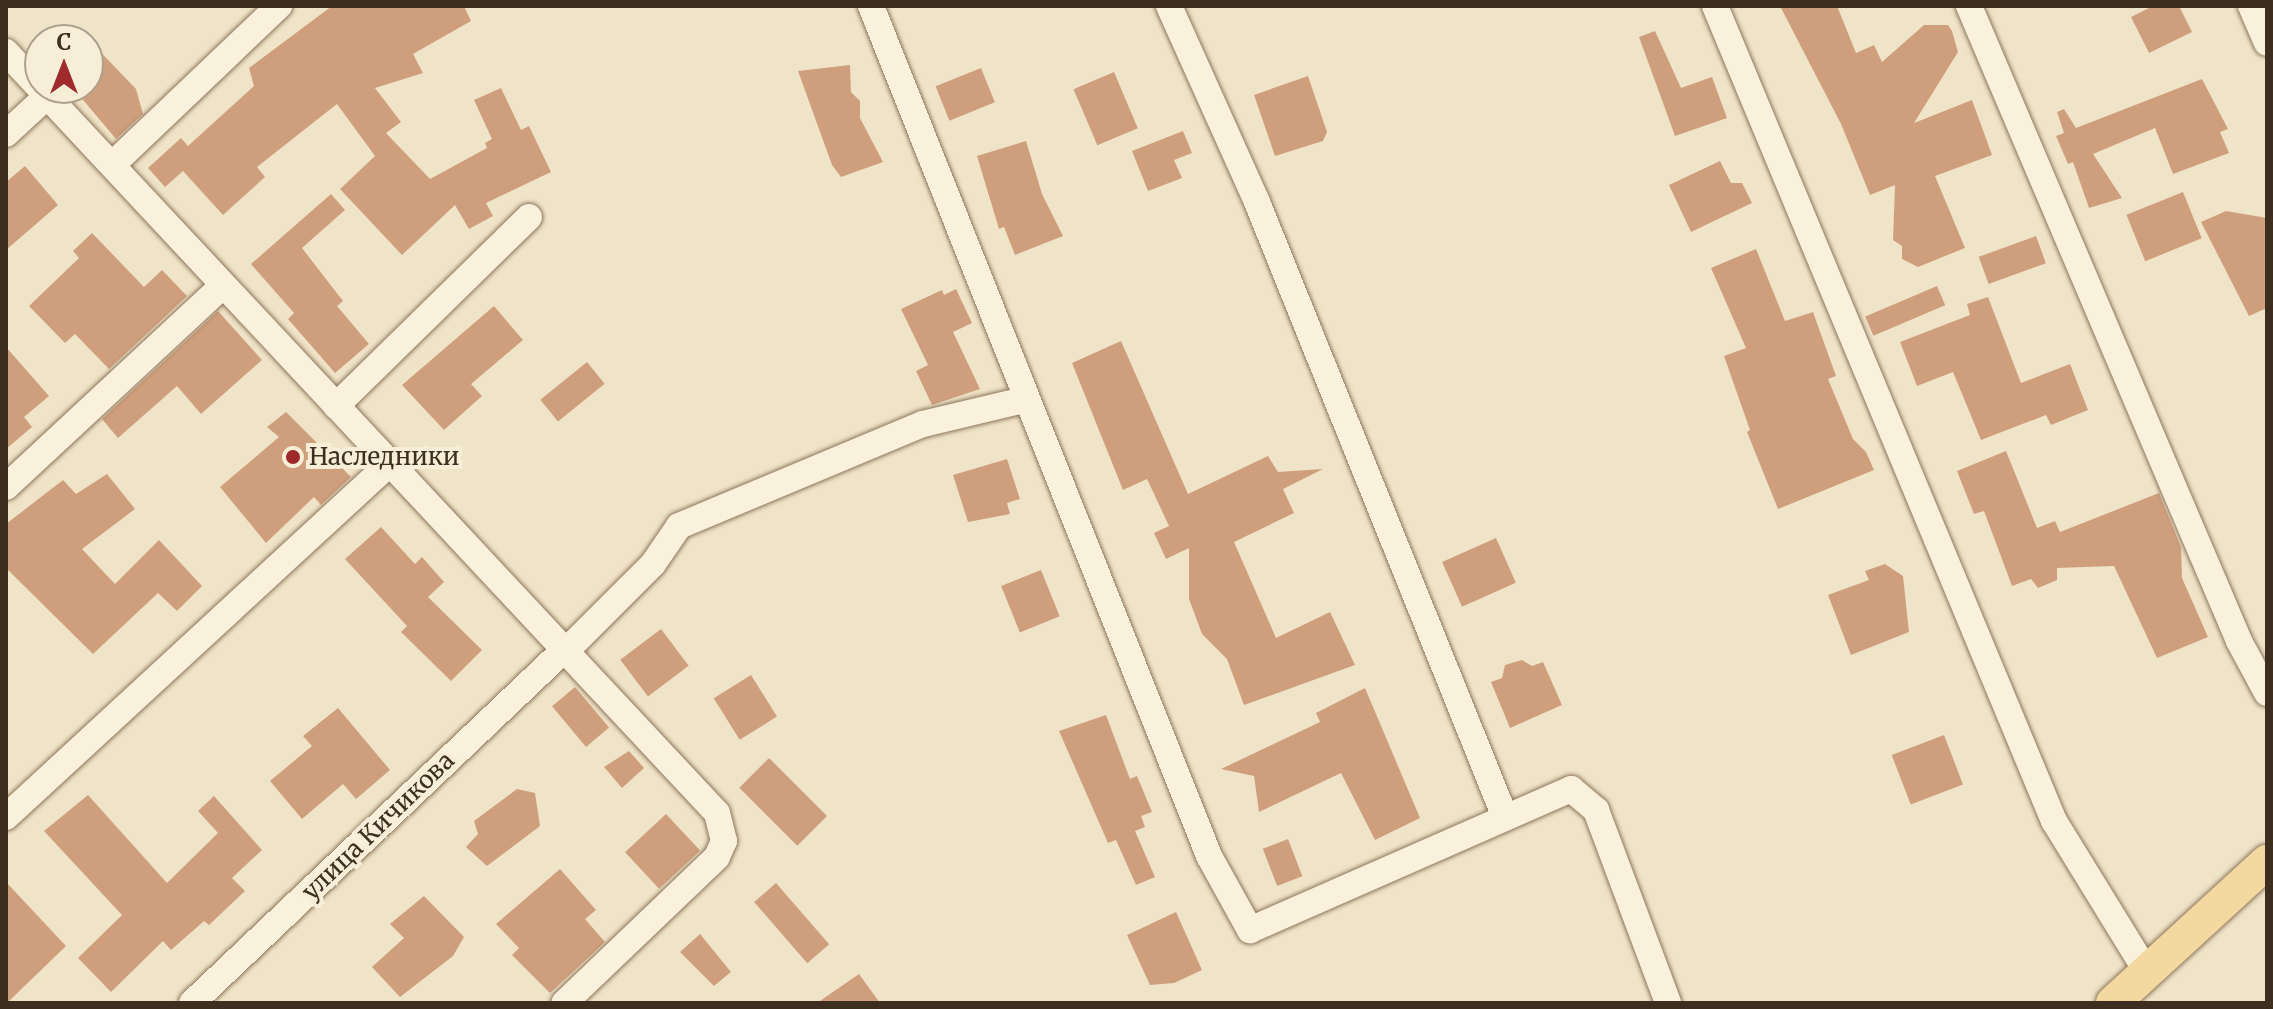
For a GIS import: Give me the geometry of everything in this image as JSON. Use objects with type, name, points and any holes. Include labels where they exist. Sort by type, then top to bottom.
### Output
[{"type":"main road","points":[[2113,1003],[2267,862]]},
{"type":"street","points":[[112,165],[279,6]]},
{"type":"street","points":[[871,6],[1024,400],[1108,596],[1209,856],[1250,930],[1571,789],[1596,810],[1668,1003]]},
{"type":"street","points":[[1169,6],[1257,202],[1505,817]]},
{"type":"street","points":[[1715,6],[2054,821],[2147,972]]},
{"type":"street","points":[[1969,6],[2239,641],[2267,693]]},
{"type":"street","points":[[2251,6],[2267,43]]},
{"type":"street","points":[[6,52],[24,71]]},
{"type":"street","points":[[6,134],[38,104]]},
{"type":"street","points":[[55,104],[717,813],[724,841],[717,857],[564,1003]]},
{"type":"street","points":[[336,406],[529,217]]},
{"type":"street","points":[[6,487],[223,285]]},
{"type":"street","name":"улица Кичикова","points":[[192,1003],[565,651],[653,564],[679,526],[923,424],[1024,400]]},
{"type":"street","points":[[6,817],[390,463]]},
{"type":"building","points":[[332,6],[464,6],[471,21],[413,54],[423,73],[375,88],[401,122],[386,133],[430,179],[487,148],[485,143],[492,139],[474,100],[501,88],[521,130],[529,126],[551,172],[486,203],[493,216],[469,229],[455,205],[402,255],[340,189],[375,156],[337,104],[257,167],[265,177],[223,215],[183,171],[165,187],[148,168],[181,138],[188,146],[254,86],[249,68]]},
{"type":"building","points":[[1780,6],[1837,6],[1856,53],[1874,45],[1882,62],[1924,25],[1948,25],[1958,52],[1914,123],[1972,100],[1992,155],[1935,176],[1965,248],[1918,267],[1902,259],[1902,246],[1893,240],[1895,185],[1870,195],[1841,124]]},
{"type":"building","points":[[2153,6],[2179,6],[2192,32],[2149,53],[2131,17]]},
{"type":"building","points":[[1655,31],[1681,88],[1712,77],[1727,118],[1675,136],[1639,37]]},
{"type":"building","points":[[104,56],[136,89],[143,114],[116,139],[86,104],[104,104]]},
{"type":"building","points":[[850,65],[851,92],[860,101],[860,118],[883,162],[841,177],[832,165],[798,71]]},
{"type":"building","points":[[981,68],[995,102],[949,121],[936,86]]},
{"type":"building","points":[[1114,72],[1138,128],[1097,145],[1073,89]]},
{"type":"building","points":[[1308,76],[1327,132],[1323,141],[1275,156],[1254,95]]},
{"type":"building","points":[[2202,79],[2228,129],[2220,132],[2229,153],[2173,174],[2155,128],[2093,154],[2122,198],[2089,208],[2073,162],[2068,164],[2056,136],[2064,133],[2057,112],[2064,109],[2076,128]]},
{"type":"building","points":[[1183,131],[1192,153],[1174,160],[1182,178],[1148,191],[1132,151]]},
{"type":"building","points":[[1026,141],[1042,194],[1063,236],[1015,255],[1004,227],[999,229],[977,156]]},
{"type":"building","points":[[1720,161],[1731,183],[1742,183],[1752,203],[1691,232],[1669,185]]},
{"type":"building","points":[[25,166],[58,205],[6,250],[6,182]]},
{"type":"building","points":[[2183,192],[2202,238],[2145,261],[2126,215]]},
{"type":"building","points":[[331,194],[345,210],[302,248],[343,301],[337,306],[369,344],[335,373],[288,319],[294,313],[251,264]]},
{"type":"building","points":[[2226,211],[2267,218],[2267,308],[2249,316],[2201,222]]},
{"type":"building","points":[[92,233],[144,287],[162,270],[187,296],[109,369],[75,334],[65,343],[29,306],[79,258],[73,251]]},
{"type":"building","points":[[2036,236],[2046,263],[1989,284],[1979,257]]},
{"type":"building","points":[[1756,249],[1785,321],[1813,312],[1836,376],[1828,379],[1853,439],[1866,452],[1874,470],[1778,509],[1747,432],[1750,430],[1724,356],[1746,348],[1711,268]]},
{"type":"building","points":[[1937,286],[1945,305],[1873,336],[1865,316]]},
{"type":"building","points":[[956,289],[972,323],[953,332],[980,389],[932,405],[916,371],[928,365],[901,309],[942,290],[944,295]]},
{"type":"building","points":[[1988,297],[2021,383],[2070,364],[2088,410],[2051,425],[2046,415],[1981,440],[1953,372],[1917,386],[1900,342],[1970,315],[1967,304]]},
{"type":"building","points":[[494,306],[523,340],[471,384],[482,396],[444,430],[402,385]]},
{"type":"building","points":[[218,311],[262,360],[201,414],[177,386],[118,438],[102,419]]},
{"type":"building","points":[[1121,341],[1188,494],[1268,456],[1278,472],[1323,469],[1283,489],[1294,513],[1234,542],[1276,638],[1330,612],[1355,665],[1244,705],[1227,659],[1202,634],[1189,599],[1189,548],[1166,559],[1154,533],[1169,526],[1147,479],[1123,490],[1072,363]]},
{"type":"building","points":[[6,347],[49,396],[24,417],[32,427],[6,449]]},
{"type":"building","points":[[587,362],[605,384],[558,422],[540,400]]},
{"type":"building","name":"Наследники","points":[[286,412],[351,477],[321,505],[314,497],[266,543],[220,487],[279,437],[267,427]]},
{"type":"building","points":[[2006,451],[2037,528],[2055,521],[2060,532],[2159,493],[2181,547],[2182,578],[2208,637],[2157,658],[2114,566],[2057,568],[2057,580],[2038,588],[2031,579],[2012,586],[1984,511],[1974,514],[1957,471]]},
{"type":"building","points":[[1007,459],[1020,499],[1007,503],[1010,514],[968,522],[953,475]]},
{"type":"building","points":[[107,474],[135,509],[82,549],[115,584],[159,540],[202,586],[177,611],[158,593],[93,654],[6,568],[6,524],[63,480],[76,494]]},
{"type":"building","points":[[381,527],[415,564],[422,557],[444,582],[428,597],[482,650],[451,681],[401,632],[407,626],[345,559]]},
{"type":"building","points":[[1496,538],[1516,583],[1462,607],[1442,562]]},
{"type":"building","points":[[1885,564],[1903,576],[1909,632],[1851,655],[1828,595],[1869,580],[1865,571]]},
{"type":"building","points":[[1041,570],[1060,616],[1020,632],[1001,586]]},
{"type":"building","points":[[661,629],[689,666],[648,696],[620,660]]},
{"type":"building","points":[[1522,660],[1532,666],[1543,662],[1562,705],[1510,728],[1491,682],[1502,678],[1505,665]]},
{"type":"building","points":[[751,675],[777,717],[740,740],[714,698]]},
{"type":"building","points":[[575,687],[609,728],[586,747],[552,706]]},
{"type":"building","points":[[1365,688],[1420,818],[1375,840],[1341,773],[1259,812],[1254,776],[1221,769],[1320,722],[1316,713]]},
{"type":"building","points":[[338,708],[390,770],[356,799],[343,784],[302,819],[270,781],[312,746],[303,736]]},
{"type":"building","points":[[1106,715],[1130,779],[1137,776],[1152,812],[1141,816],[1145,827],[1135,831],[1155,877],[1136,885],[1116,840],[1108,843],[1059,731]]},
{"type":"building","points":[[1944,735],[1963,784],[1911,805],[1892,755]]},
{"type":"building","points":[[629,751],[644,768],[622,788],[604,767]]},
{"type":"building","points":[[769,758],[827,816],[797,846],[739,788]]},
{"type":"building","points":[[517,789],[535,793],[540,826],[487,866],[466,847],[478,834],[474,821]]},
{"type":"building","points":[[88,795],[167,883],[218,833],[198,811],[214,796],[262,850],[232,878],[245,891],[209,925],[204,921],[171,950],[163,941],[111,992],[78,958],[122,915],[44,831]]},
{"type":"building","points":[[666,814],[700,851],[659,889],[625,852]]},
{"type":"building","points":[[1288,839],[1302,876],[1277,886],[1263,849]]},
{"type":"building","points":[[560,869],[596,910],[585,919],[605,942],[550,993],[512,955],[519,948],[496,924]]},
{"type":"building","points":[[6,882],[66,946],[7,1003],[6,1003]]},
{"type":"building","points":[[776,883],[829,944],[807,963],[754,902]]},
{"type":"building","points":[[424,896],[464,937],[453,956],[400,997],[372,967],[404,938],[390,924]]},
{"type":"building","points":[[1176,912],[1202,970],[1174,983],[1150,985],[1127,935]]},
{"type":"building","points":[[700,934],[731,972],[714,986],[680,952]]},
{"type":"building","points":[[859,974],[880,1003],[817,1003]]},
{"type":"place","name":"Наследники","points":[[293,457]]}]
